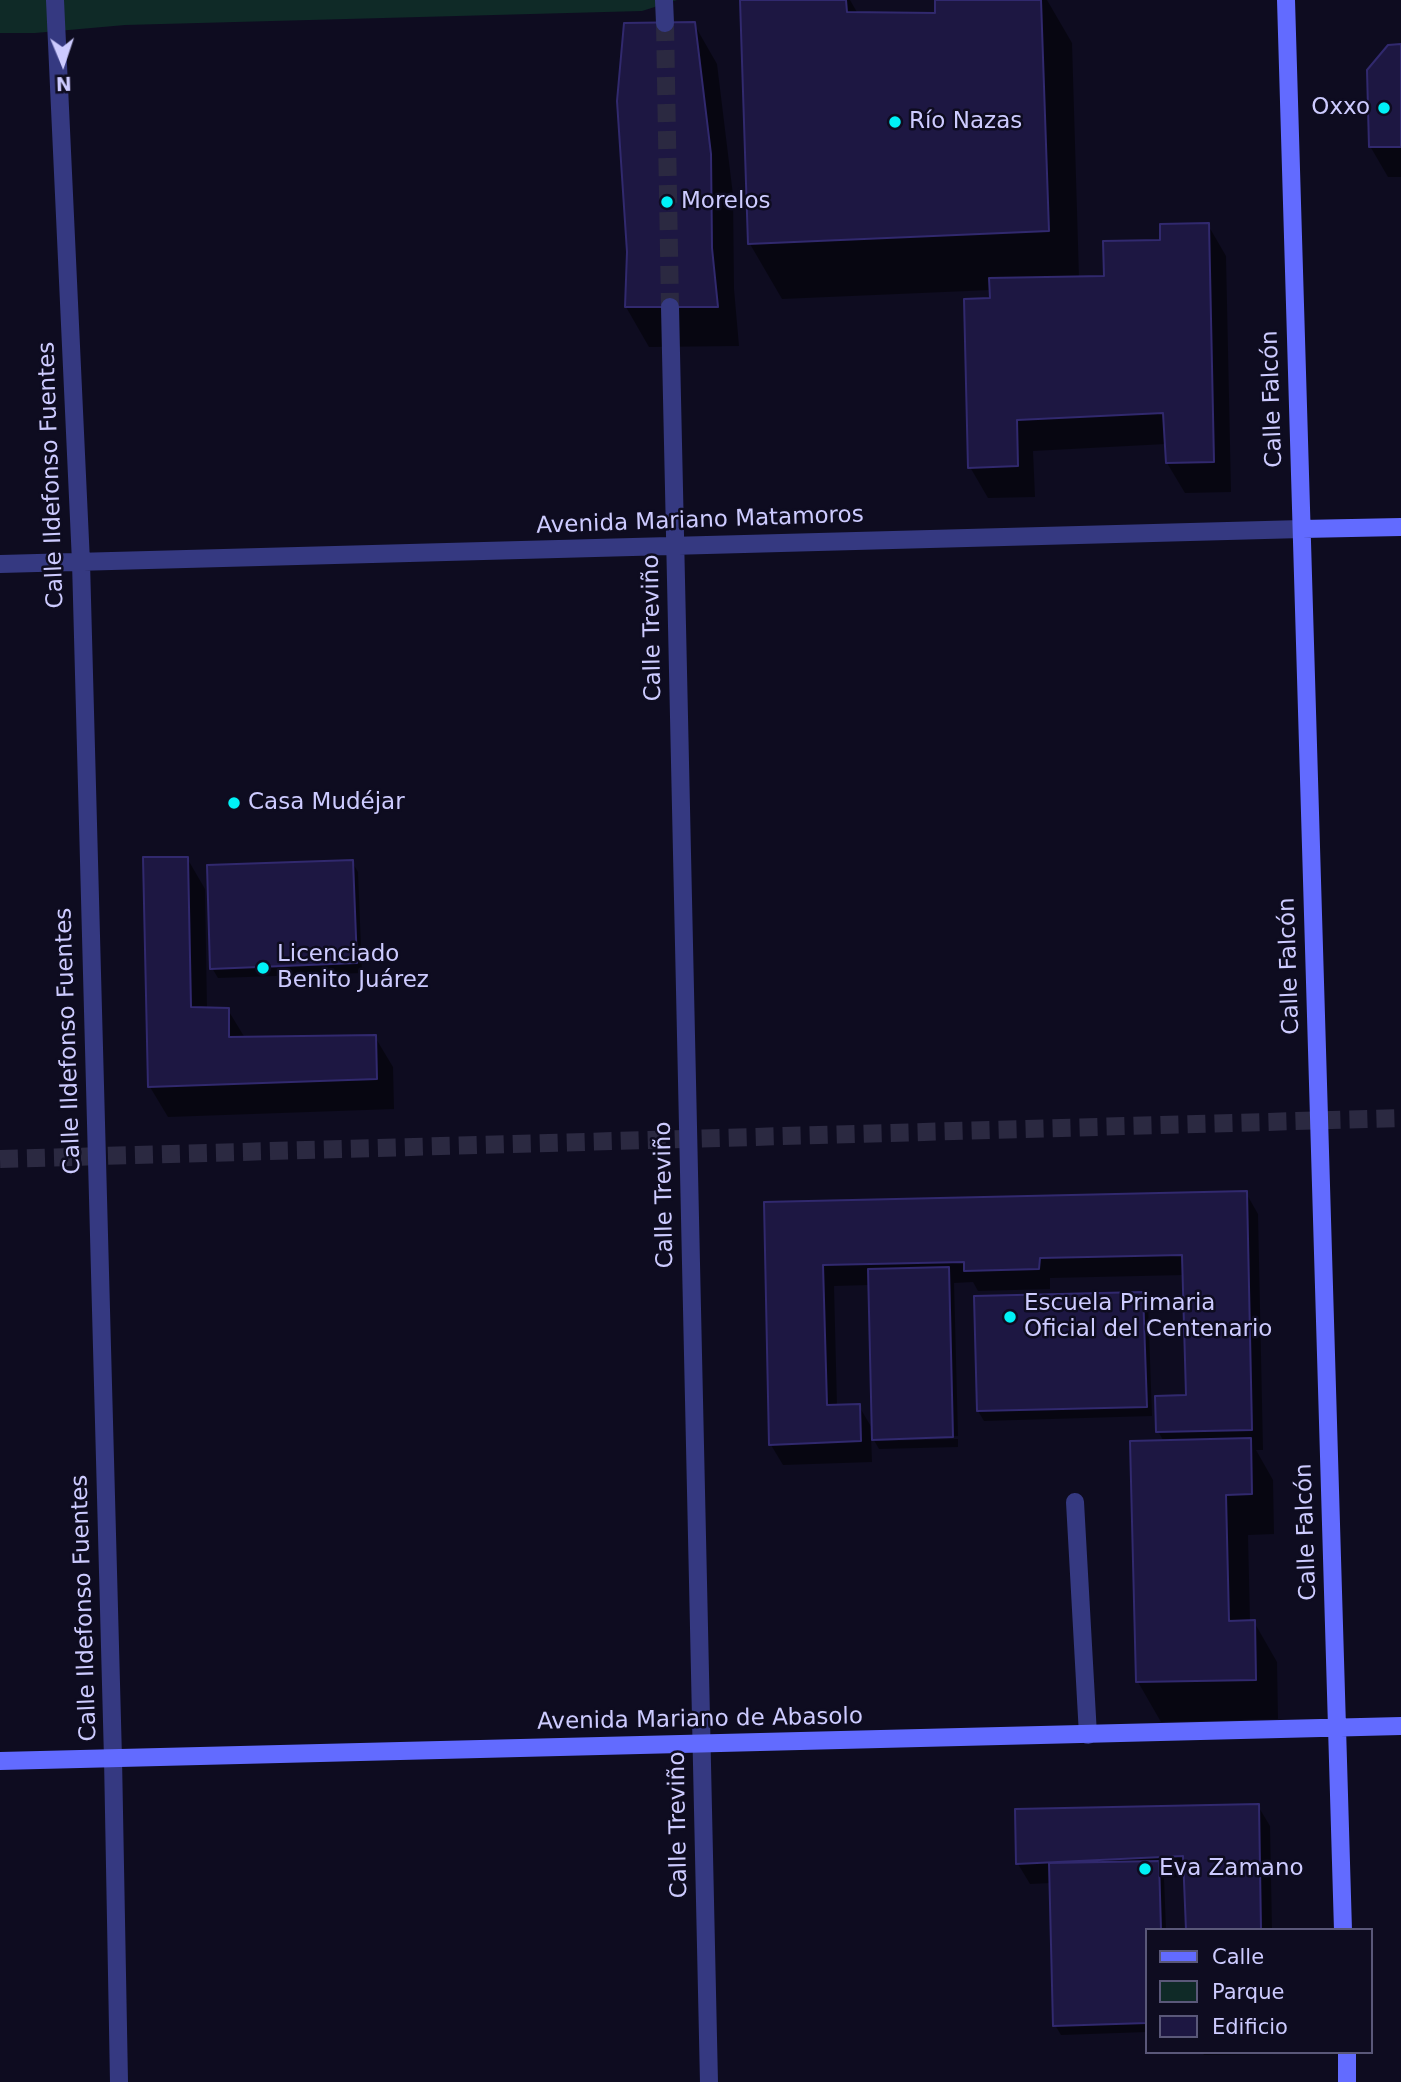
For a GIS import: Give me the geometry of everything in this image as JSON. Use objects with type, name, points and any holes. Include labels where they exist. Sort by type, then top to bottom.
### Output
[{"type":"street","name":"Calle Ildefonso Fuentes","points":[[55,0],[81,562],[119,2082]]},
{"type":"street","points":[[664,0],[665,23]]},
{"type":"street","name":"Calle Falcón","points":[[1286,0],[1343,1928]]},
{"type":"street","name":"Calle Treviño","points":[[670,307],[709,2082]]},
{"type":"street","name":"Avenida Mariano Matamoros","points":[[0,564],[1401,527]]},
{"type":"street","points":[[1075,1502],[1088,1735]]},
{"type":"street","name":"Avenida Mariano de Abasolo","points":[[0,1761],[1401,1726]]},
{"type":"street","points":[[1347,2054],[1348,2082]]},
{"type":"green space","points":[[0,0],[677,0],[642,11],[125,25],[35,33],[0,33]]},
{"type":"building","name":"Río Nazas","points":[[740,0],[846,0],[847,12],[935,13],[935,0],[1041,0],[1049,231],[748,244]]},
{"type":"building","name":"Morelos","points":[[695,22],[711,154],[712,248],[718,307],[625,307],[627,252],[617,101],[624,23]]},
{"type":"building","name":"Oxxo","points":[[1401,44],[1401,147],[1369,147],[1367,70],[1388,45]]},
{"type":"building","points":[[1209,223],[1214,462],[1166,463],[1163,413],[1017,420],[1018,466],[968,468],[964,299],[990,298],[989,278],[1104,276],[1103,241],[1160,240],[1160,224]]},
{"type":"building","points":[[143,857],[188,857],[191,1007],[229,1008],[229,1037],[376,1035],[377,1079],[148,1087]]},
{"type":"building","points":[[353,860],[357,963],[210,969],[207,865]]},
{"type":"building","points":[[1247,1191],[1252,1430],[1156,1432],[1155,1396],[1186,1395],[1182,1255],[1040,1258],[1039,1269],[964,1271],[964,1262],[823,1265],[827,1405],[860,1404],[861,1441],[769,1445],[764,1202]]},
{"type":"building","points":[[949,1267],[953,1437],[872,1440],[868,1269]]},
{"type":"building","points":[[1143,1292],[1147,1407],[977,1411],[974,1296]]},
{"type":"building","points":[[1251,1438],[1252,1494],[1226,1495],[1229,1621],[1255,1620],[1256,1680],[1136,1682],[1130,1441]]},
{"type":"building","points":[[1259,1804],[1261,1928],[1186,1928],[1183,1856],[1016,1864],[1015,1809]]},
{"type":"building","points":[[1159,1861],[1161,1928],[1146,1928],[1146,2023],[1053,2026],[1049,1863]]},
{"type":"tunnel","points":[[665,23],[670,307]]},
{"type":"tunnel","points":[[0,1159],[1401,1118]]},
{"type":"place","name":"Oxxo","points":[[1384,108]]},
{"type":"place","name":"Río Nazas","points":[[895,122]]},
{"type":"place","name":"Morelos","points":[[667,202]]},
{"type":"place","name":"Casa Mudéjar","points":[[234,803]]},
{"type":"place","name":"Licenciado Benito Juárez","points":[[263,968]]},
{"type":"place","name":"Escuela Primaria Oficial del Centenario","points":[[1010,1317]]},
{"type":"place","name":"Eva Zamano","points":[[1145,1869]]}]
